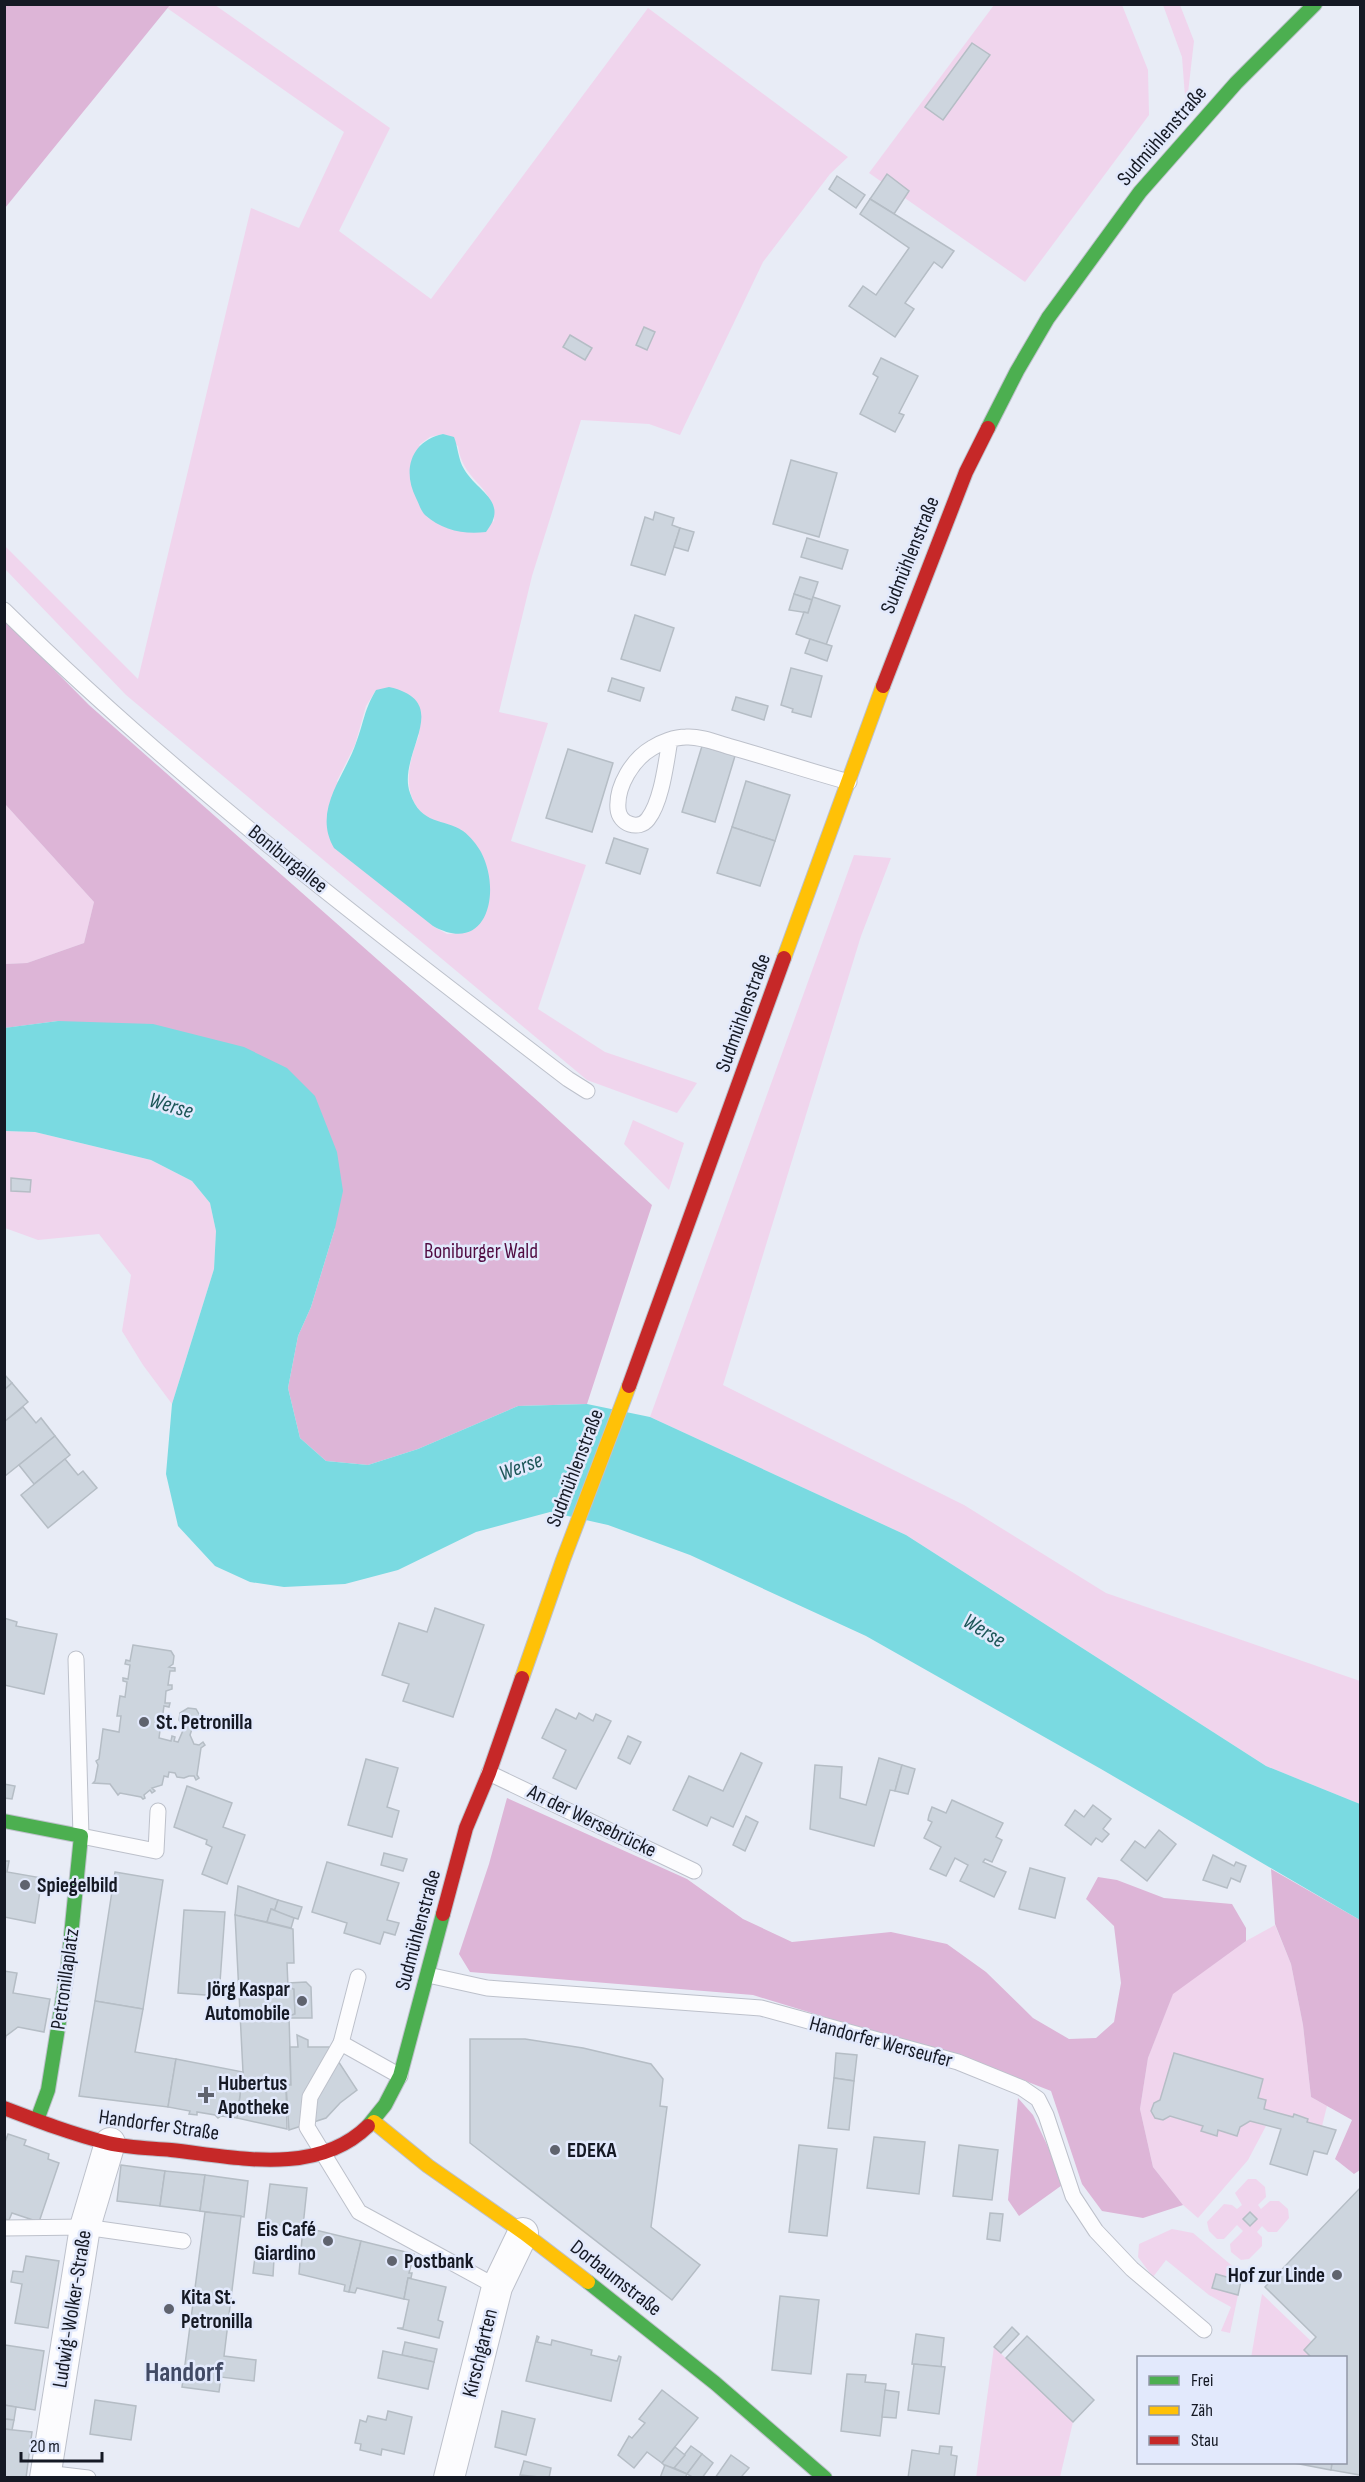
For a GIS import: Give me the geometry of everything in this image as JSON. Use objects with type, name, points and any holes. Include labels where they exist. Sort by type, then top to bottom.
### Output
[{"type":"street","name":"Sudmühlenstraße","points":[[374,2122],[384,2109],[400,2076],[466,1828],[489,1773],[562,1560],[632,1377],[936,542],[993,415],[1048,318],[1140,192],[1236,83],[1315,4]]},
{"type":"street","points":[[4,1821],[81,1836]]},
{"type":"street","name":"Petronillaplatz","points":[[37,2120],[48,2090],[68,1966],[81,1836]]},
{"type":"street","name":"Handorfer Straße","points":[[4,2108],[110,2143],[263,2159],[294,2158],[323,2152],[346,2142],[374,2122]]},
{"type":"street","name":"Dorbaumstraße","points":[[374,2122],[419,2161],[523,2233],[687,2360],[825,2478]]},
{"type":"street","name":"Ludwig-Wolker-Straße","points":[[46,2475],[85,2227],[110,2143]]},
{"type":"street","name":"Kirschgarten","points":[[449,2478],[496,2287],[523,2233]]},
{"type":"lane","name":"Boniburgallee","points":[[4,610],[124,723],[292,863],[428,972],[587,1091]]},
{"type":"lane","points":[[670,740],[660,789],[652,813],[646,821],[636,825],[628,824],[621,819],[618,809],[626,777],[637,758],[653,747],[670,740],[685,737],[695,737],[849,782]]},
{"type":"lane","name":"Petronillaplatz","points":[[76,1659],[81,1836]]},
{"type":"lane","name":"An der Wersebrücke","points":[[489,1773],[694,1870]]},
{"type":"lane","points":[[81,1836],[156,1851],[158,1811]]},
{"type":"lane","name":"Handorfer Werseufer","points":[[428,1975],[487,1988],[761,2008],[958,2062],[1022,2088],[1038,2099],[1046,2115],[1073,2196],[1096,2231],[1132,2269],[1204,2330]]},
{"type":"lane","points":[[358,1977],[341,2043],[310,2097],[307,2127],[359,2212],[496,2287]]},
{"type":"lane","points":[[341,2043],[400,2076]]},
{"type":"lane","points":[[4,2228],[85,2227],[183,2241]]},
{"type":"lane","points":[[46,2475],[88,2478]]},
{"type":"shaded area","points":[[170,5],[215,5],[390,128],[339,231],[431,299],[648,8],[848,157],[830,174],[763,262],[680,435],[649,424],[581,420],[532,576],[499,712],[548,723],[511,841],[586,865],[538,1009],[605,1052],[697,1083],[677,1113],[587,1080],[126,695],[5,569],[4,545],[138,679],[251,208],[299,228],[344,132],[167,8]],"holes":[[[443,434],[458,446],[466,468],[490,499],[494,522],[419,445],[430,437]],[[376,690],[419,735],[412,757],[409,780],[414,802],[431,820],[462,830],[470,932],[447,934],[433,926],[337,781],[355,745],[366,706]]]},
{"type":"shaded area","points":[[994,5],[1122,5],[1148,70],[1149,115],[1025,282],[869,173]]},
{"type":"shaded area","points":[[1163,5],[1180,5],[1194,41],[1186,110],[1182,57]]},
{"type":"shaded area","points":[[5,804],[94,902],[84,943],[27,963],[5,964]]},
{"type":"shaded area","points":[[854,855],[891,858],[861,936],[723,1385],[964,1505],[1106,1593],[1360,1681],[1360,1804],[1266,1766],[906,1535],[650,1417]]},
{"type":"shaded area","points":[[633,1120],[684,1143],[669,1190],[624,1144]]},
{"type":"shaded area","points":[[4,1131],[35,1132],[151,1160],[192,1181],[210,1203],[216,1231],[214,1269],[172,1404],[143,1365],[122,1331],[131,1275],[99,1234],[38,1240],[5,1228]]},
{"type":"shaded area","points":[[1275,1925],[1291,1964],[1303,2025],[1311,2097],[1327,2106],[1322,2126],[1307,2122],[1307,2118],[1294,2115],[1293,2117],[1264,2109],[1266,2100],[1258,2098],[1262,2079],[1174,2053],[1160,2100],[1154,2103],[1151,2111],[1155,2118],[1163,2120],[1170,2116],[1203,2126],[1202,2131],[1217,2136],[1218,2130],[1237,2136],[1240,2127],[1250,2121],[1266,2126],[1248,2160],[1198,2218],[1183,2205],[1153,2167],[1140,2109],[1148,2058],[1173,1993],[1246,1941]]},
{"type":"shaded area","points":[[1248,2179],[1256,2179],[1265,2187],[1266,2197],[1258,2205],[1261,2209],[1270,2201],[1279,2201],[1288,2209],[1289,2218],[1277,2232],[1268,2232],[1262,2226],[1257,2232],[1262,2237],[1262,2246],[1249,2259],[1241,2260],[1231,2252],[1230,2244],[1243,2231],[1237,2225],[1224,2239],[1217,2239],[1209,2231],[1207,2222],[1224,2204],[1232,2205],[1237,2209],[1242,2205],[1235,2193]]},
{"type":"shaded area","points":[[1172,2229],[1193,2233],[1242,2274],[1241,2281],[1216,2274],[1238,2295],[1230,2333],[1221,2331],[1231,2307],[1209,2295],[1166,2260],[1153,2277],[1138,2257],[1139,2244]]},
{"type":"shaded area","points":[[1262,2294],[1312,2342],[1312,2356],[1251,2356]]},
{"type":"shaded area","points":[[994,2347],[1073,2422],[1060,2477],[976,2478]]},
{"type":"green space","points":[[4,5],[170,5],[5,208]]},
{"type":"green space","name":"Boniburger Wald","points":[[5,620],[89,705],[540,1103],[652,1205],[587,1404],[518,1406],[418,1449],[368,1465],[326,1461],[300,1438],[288,1388],[298,1336],[311,1307],[335,1228],[58,1021],[5,1028],[5,964],[27,963],[84,943],[94,902],[5,804]]},
{"type":"green space","points":[[507,1798],[687,1879],[743,1919],[792,1942],[891,1932],[947,1944],[986,1972],[1033,2018],[1069,2039],[1096,2038],[1114,2022],[1121,1983],[1114,1926],[1086,1899],[1098,1877],[1117,1880],[1164,1898],[1232,1904],[1246,1928],[1246,1941],[1173,1994],[1148,2058],[1140,2109],[1153,2167],[1183,2205],[1143,2218],[1102,2211],[1082,2184],[1051,2091],[975,2061],[753,1995],[470,1972],[459,1954],[489,1864]]},
{"type":"green space","points":[[1271,1869],[1360,1920],[1360,2170],[1354,2174],[1335,2159],[1352,2120],[1311,2097],[1303,2025],[1291,1964],[1275,1924]]},
{"type":"green space","points":[[1018,2098],[1033,2115],[1065,2183],[1019,2216],[1008,2200]]},
{"type":"water","points":[[443,434],[454,437],[464,469],[493,505],[495,512],[486,532],[470,533],[446,528],[424,513],[416,498],[410,477],[412,458],[423,443]]},
{"type":"water","points":[[389,687],[409,694],[419,704],[421,717],[419,731],[408,778],[410,793],[415,804],[427,816],[466,833],[481,852],[487,868],[490,885],[485,915],[477,926],[466,933],[451,933],[433,926],[334,848],[328,834],[328,807],[356,743],[369,704],[376,690]]},
{"type":"water","name":"Werse","points":[[58,1021],[153,1024],[244,1047],[287,1068],[315,1096],[337,1152],[343,1191],[335,1228],[311,1307],[298,1336],[288,1388],[300,1438],[326,1461],[368,1465],[418,1449],[518,1406],[587,1404],[650,1417],[906,1535],[1266,1766],[1360,1804],[1360,1920],[1101,1769],[866,1636],[690,1555],[608,1525],[550,1512],[476,1532],[398,1570],[345,1584],[284,1587],[250,1582],[215,1566],[178,1526],[166,1474],[172,1404],[214,1269],[216,1231],[210,1203],[192,1181],[151,1160],[35,1132],[5,1131],[4,1028]]},
{"type":"building","points":[[972,43],[990,55],[943,120],[925,107]]},
{"type":"building","points":[[887,174],[909,191],[894,214],[870,199]]},
{"type":"building","points":[[837,176],[865,195],[856,208],[829,189]]},
{"type":"building","points":[[870,199],[954,251],[942,268],[934,262],[905,303],[914,309],[895,337],[849,306],[863,286],[876,295],[909,248],[860,214]]},
{"type":"building","points":[[644,327],[655,332],[647,350],[636,345]]},
{"type":"building","points":[[570,335],[592,348],[585,360],[563,347]]},
{"type":"building","points":[[881,358],[918,376],[899,413],[904,415],[895,432],[860,414],[878,377],[873,374]]},
{"type":"building","points":[[791,460],[837,473],[819,537],[773,524]]},
{"type":"building","points":[[655,512],[674,518],[672,525],[680,528],[665,575],[631,565],[645,517],[653,520]]},
{"type":"building","points":[[680,528],[694,532],[688,551],[674,547]]},
{"type":"building","points":[[807,538],[848,550],[842,569],[801,557]]},
{"type":"building","points":[[800,577],[818,582],[812,600],[794,594]]},
{"type":"building","points":[[794,594],[812,600],[808,613],[789,610]]},
{"type":"building","points":[[813,597],[840,606],[826,645],[796,634],[804,612],[808,613]]},
{"type":"building","points":[[635,615],[674,628],[660,671],[621,659]]},
{"type":"building","points":[[810,639],[832,646],[827,661],[805,653]]},
{"type":"building","points":[[791,668],[822,676],[811,717],[792,712],[793,709],[781,705]]},
{"type":"building","points":[[612,678],[644,688],[640,701],[608,691]]},
{"type":"building","points":[[736,697],[768,706],[764,720],[732,710]]},
{"type":"building","points":[[702,746],[735,756],[715,822],[682,812]]},
{"type":"building","points":[[568,749],[613,763],[592,832],[546,818]]},
{"type":"building","points":[[746,781],[790,795],[775,841],[732,827]]},
{"type":"building","points":[[732,827],[775,841],[760,886],[717,873]]},
{"type":"building","points":[[614,838],[648,849],[640,874],[606,863]]},
{"type":"building","points":[[11,1178],[31,1180],[30,1192],[11,1191]]},
{"type":"building","points":[[4,1374],[12,1383],[4,1390]]},
{"type":"building","points":[[12,1383],[28,1402],[4,1422],[4,1390]]},
{"type":"building","points":[[23,1407],[36,1423],[41,1418],[55,1436],[5,1476],[4,1422]]},
{"type":"building","points":[[55,1436],[70,1455],[34,1484],[19,1465]]},
{"type":"building","points":[[65,1459],[78,1475],[83,1471],[97,1488],[48,1528],[21,1495]]},
{"type":"building","points":[[435,1608],[484,1625],[453,1717],[403,1701],[409,1684],[382,1675],[399,1623],[427,1632]]},
{"type":"building","points":[[4,1618],[17,1622],[16,1626],[57,1634],[44,1694],[4,1685]]},
{"type":"building","name":"St. Petronilla","points":[[133,1645],[171,1651],[174,1656],[173,1664],[169,1667],[175,1668],[175,1671],[170,1671],[168,1685],[172,1685],[172,1689],[166,1691],[165,1703],[170,1703],[169,1707],[164,1706],[162,1720],[167,1721],[166,1724],[161,1723],[159,1738],[171,1741],[172,1736],[175,1737],[174,1741],[178,1742],[184,1728],[179,1720],[180,1713],[188,1708],[196,1709],[200,1716],[199,1724],[192,1729],[190,1735],[194,1744],[199,1745],[203,1742],[205,1745],[201,1748],[197,1775],[199,1778],[196,1780],[194,1776],[177,1777],[175,1773],[169,1772],[168,1777],[164,1776],[162,1785],[152,1788],[155,1791],[152,1793],[150,1790],[143,1799],[120,1793],[118,1795],[110,1784],[93,1783],[103,1729],[119,1732],[121,1716],[117,1716],[120,1696],[125,1697],[127,1682],[123,1681],[123,1678],[128,1679],[130,1665],[125,1664],[126,1660],[130,1661]]},
{"type":"building","points":[[556,1709],[576,1719],[579,1713],[593,1721],[596,1714],[611,1721],[576,1789],[553,1778],[566,1750],[542,1738]]},
{"type":"building","points":[[628,1736],[641,1742],[630,1764],[618,1758]]},
{"type":"building","points":[[741,1753],[762,1763],[733,1827],[711,1817],[707,1826],[673,1810],[689,1776],[723,1791]]},
{"type":"building","points":[[879,1758],[902,1765],[895,1791],[890,1790],[874,1846],[810,1829],[815,1765],[842,1767],[840,1798],[866,1805]]},
{"type":"building","points":[[366,1759],[398,1768],[387,1807],[399,1811],[392,1837],[348,1825]]},
{"type":"building","points":[[902,1765],[915,1769],[908,1794],[895,1791]]},
{"type":"building","points":[[4,1784],[15,1786],[12,1799],[4,1798]]},
{"type":"building","points":[[187,1786],[232,1803],[223,1827],[245,1835],[227,1884],[202,1874],[212,1847],[206,1844],[207,1840],[174,1827]]},
{"type":"building","points":[[952,1800],[1003,1823],[996,1837],[1002,1840],[992,1862],[985,1859],[983,1862],[1006,1872],[994,1897],[960,1881],[968,1865],[955,1858],[946,1876],[930,1869],[941,1847],[924,1838],[932,1822],[928,1820],[929,1815],[932,1807],[946,1813]]},
{"type":"building","points":[[1093,1805],[1111,1819],[1103,1829],[1109,1834],[1102,1842],[1096,1838],[1091,1845],[1065,1825],[1075,1810],[1084,1817]]},
{"type":"building","points":[[746,1816],[758,1822],[745,1851],[733,1845]]},
{"type":"building","points":[[1159,1830],[1176,1844],[1147,1881],[1121,1860],[1135,1841],[1145,1848]]},
{"type":"building","points":[[384,1853],[407,1859],[403,1871],[381,1865]]},
{"type":"building","points":[[1213,1855],[1234,1866],[1236,1862],[1246,1866],[1240,1882],[1231,1878],[1227,1888],[1203,1880]]},
{"type":"building","points":[[4,1861],[9,1861],[7,1872],[42,1878],[35,1923],[4,1917]]},
{"type":"building","points":[[327,1862],[399,1883],[387,1920],[399,1923],[395,1935],[384,1932],[380,1944],[344,1933],[347,1923],[312,1912]]},
{"type":"building","points":[[1030,1868],[1065,1878],[1055,1918],[1019,1909]]},
{"type":"building","points":[[115,1872],[163,1880],[143,2009],[95,2001]]},
{"type":"building","points":[[238,1886],[278,1900],[275,1910],[271,1909],[267,1922],[235,1915]]},
{"type":"building","points":[[278,1900],[302,1907],[298,1919],[274,1912]]},
{"type":"building","points":[[271,1909],[294,1918],[291,1928],[267,1922]]},
{"type":"building","points":[[184,1910],[225,1912],[219,1996],[178,1993]]},
{"type":"building","points":[[235,1915],[293,1929],[294,1963],[287,1963],[288,1987],[294,1989],[295,2014],[289,2016],[291,2085],[286,2085],[287,2129],[237,2118],[243,2072]]},
{"type":"building","points":[[4,1971],[17,1973],[13,1993],[50,1999],[44,2032],[18,2027],[6,2036],[4,2045]]},
{"type":"building","points":[[306,1982],[311,1987],[312,2018],[289,2018],[295,2014],[294,1989],[288,1987],[288,1983]]},
{"type":"building","points":[[95,2001],[143,2009],[135,2052],[176,2059],[168,2107],[79,2096]]},
{"type":"building","points":[[297,2035],[308,2040],[308,2047],[329,2047],[357,2090],[326,2118],[289,2130],[286,2085],[291,2085],[290,2047],[298,2047]]},
{"type":"building","points":[[470,2039],[525,2039],[583,2048],[651,2064],[663,2079],[660,2106],[667,2107],[651,2227],[700,2265],[672,2300],[470,2143]]},
{"type":"building","points":[[836,2053],[857,2055],[854,2081],[834,2078]]},
{"type":"building","points":[[1174,2053],[1263,2079],[1258,2098],[1266,2100],[1264,2109],[1293,2117],[1294,2114],[1308,2119],[1307,2122],[1336,2130],[1327,2154],[1314,2151],[1307,2175],[1270,2164],[1281,2129],[1250,2121],[1240,2127],[1237,2136],[1218,2130],[1217,2136],[1201,2131],[1203,2126],[1170,2116],[1163,2120],[1155,2118],[1151,2111],[1154,2103],[1160,2100]]},
{"type":"building","points":[[176,2059],[243,2072],[237,2118],[221,2116],[218,2118],[215,2115],[197,2112],[197,2115],[189,2114],[190,2111],[168,2107]]},
{"type":"building","points":[[834,2078],[854,2081],[849,2130],[828,2128]]},
{"type":"building","points":[[8,2134],[26,2140],[24,2145],[49,2154],[48,2159],[59,2163],[39,2222],[12,2213],[9,2220],[4,2219],[4,2145]]},
{"type":"building","points":[[874,2137],[925,2142],[919,2194],[867,2188]]},
{"type":"building","points":[[799,2145],[837,2149],[827,2236],[789,2232]]},
{"type":"building","points":[[959,2145],[998,2150],[992,2200],[953,2196]]},
{"type":"building","points":[[121,2165],[165,2171],[160,2206],[117,2201]]},
{"type":"building","points":[[165,2171],[205,2175],[200,2211],[160,2206]]},
{"type":"building","points":[[205,2175],[248,2181],[244,2217],[200,2211]]},
{"type":"building","points":[[270,2184],[307,2188],[302,2236],[286,2234],[287,2226],[265,2224]]},
{"type":"building","points":[[1360,2188],[1360,2475],[1331,2470],[1332,2464],[1347,2464],[1347,2356],[1310,2356],[1304,2350],[1316,2337],[1265,2287]]},
{"type":"building","points":[[205,2212],[241,2216],[224,2356],[256,2360],[254,2381],[221,2377],[219,2392],[182,2387]]},
{"type":"building","points":[[1250,2212],[1257,2219],[1250,2226],[1243,2219]]},
{"type":"building","points":[[990,2213],[1003,2214],[1000,2241],[987,2239]]},
{"type":"building","points":[[303,2227],[361,2241],[349,2292],[344,2291],[345,2285],[299,2274]]},
{"type":"building","points":[[361,2241],[414,2254],[409,2273],[412,2273],[411,2278],[408,2278],[404,2299],[357,2288],[355,2293],[349,2292]]},
{"type":"building","points":[[26,2256],[59,2261],[48,2328],[15,2323],[22,2284],[11,2282],[13,2271],[23,2272]]},
{"type":"building","points":[[255,2257],[274,2259],[273,2276],[253,2273]]},
{"type":"building","points":[[1216,2274],[1241,2281],[1238,2295],[1212,2288]]},
{"type":"building","points":[[408,2278],[446,2287],[438,2320],[443,2322],[439,2338],[397,2328],[403,2328],[409,2300],[404,2299]]},
{"type":"building","points":[[780,2296],[819,2300],[811,2374],[772,2370]]},
{"type":"building","points":[[1012,2327],[1019,2334],[1001,2353],[994,2347]]},
{"type":"building","points":[[916,2334],[944,2338],[941,2367],[912,2364]]},
{"type":"building","points":[[537,2336],[539,2337],[537,2342],[551,2345],[552,2340],[592,2350],[591,2355],[617,2361],[619,2356],[621,2357],[611,2401],[526,2381]]},
{"type":"building","points":[[1027,2336],[1094,2400],[1073,2422],[1006,2358]]},
{"type":"building","points":[[405,2342],[437,2349],[434,2362],[402,2355]]},
{"type":"building","points":[[5,2345],[44,2351],[35,2410],[4,2405]]},
{"type":"building","points":[[383,2351],[434,2362],[428,2389],[378,2378]]},
{"type":"building","points":[[914,2364],[945,2367],[939,2414],[908,2410]]},
{"type":"building","points":[[847,2374],[866,2375],[865,2382],[886,2384],[880,2436],[841,2431]]},
{"type":"building","points":[[662,2390],[698,2418],[662,2463],[647,2452],[634,2468],[618,2455],[629,2436],[632,2438],[645,2423],[639,2419]]},
{"type":"building","points":[[885,2390],[899,2392],[896,2418],[882,2417]]},
{"type":"building","points":[[95,2400],[136,2406],[131,2440],[90,2434]]},
{"type":"building","points":[[4,2405],[16,2407],[14,2420],[4,2419]]},
{"type":"building","points":[[388,2411],[412,2417],[404,2454],[382,2449],[381,2455],[360,2450],[361,2444],[355,2443],[360,2420],[366,2422],[368,2416],[386,2420]]},
{"type":"building","points":[[502,2411],[535,2419],[526,2455],[495,2447]]},
{"type":"building","points":[[4,2419],[14,2420],[12,2430],[4,2429]]},
{"type":"building","points":[[4,2429],[32,2432],[26,2478],[4,2478]]},
{"type":"building","points":[[691,2446],[702,2454],[687,2474],[674,2468]]},
{"type":"building","points":[[940,2446],[952,2447],[951,2455],[957,2456],[954,2478],[908,2478],[912,2450],[939,2454]]},
{"type":"building","points":[[675,2447],[685,2455],[674,2468],[665,2466],[662,2463]]},
{"type":"building","points":[[702,2454],[713,2463],[702,2478],[694,2478],[687,2474]]},
{"type":"building","points":[[731,2455],[749,2468],[742,2476],[745,2478],[715,2478]]},
{"type":"building","points":[[524,2461],[551,2468],[549,2478],[520,2475]]},
{"type":"building","points":[[1300,2464],[1332,2464],[1331,2470]]},
{"type":"building","points":[[665,2465],[687,2474],[685,2478],[660,2478]]},
{"type":"traffic: fast","points":[[988,428],[1017,371],[1048,318],[1140,192],[1236,83],[1315,4]]},
{"type":"traffic: fast","points":[[4,1821],[81,1836],[68,1966],[48,2090],[37,2120]]},
{"type":"traffic: fast","points":[[368,2126],[385,2105],[400,2076],[443,1914]]},
{"type":"traffic: fast","points":[[588,2282],[715,2383],[825,2478]]},
{"type":"traffic: slow","points":[[784,958],[883,686]]},
{"type":"traffic: slow","points":[[522,1678],[563,1560],[629,1386]]},
{"type":"traffic: slow","points":[[374,2122],[428,2166],[524,2233],[588,2282]]},
{"type":"traffic: jam","points":[[883,686],[966,472],[988,428]]},
{"type":"traffic: jam","points":[[629,1386],[784,958]]},
{"type":"traffic: jam","points":[[443,1914],[466,1828],[489,1773],[522,1678]]},
{"type":"traffic: jam","points":[[4,2108],[116,2145],[248,2159],[300,2158],[324,2152],[347,2142],[368,2126]]},
{"type":"place","name":"St. Petronilla","points":[[144,1722]]},
{"type":"place","name":"Spiegelbild","points":[[25,1885]]},
{"type":"place","name":"Jörg Kaspar Automobile","points":[[302,2001]]},
{"type":"place","name":"Hubertus Apotheke","points":[[206,2095]]},
{"type":"place","name":"EDEKA","points":[[555,2150]]},
{"type":"place","name":"Eis Café Giardino","points":[[328,2241]]},
{"type":"place","name":"Postbank","points":[[392,2261]]},
{"type":"place","name":"Hof zur Linde","points":[[1337,2275]]},
{"type":"place","name":"Kita St. Petronilla","points":[[169,2309]]},
{"type":"district","name":"Handorf","points":[[184,2373]]}]
